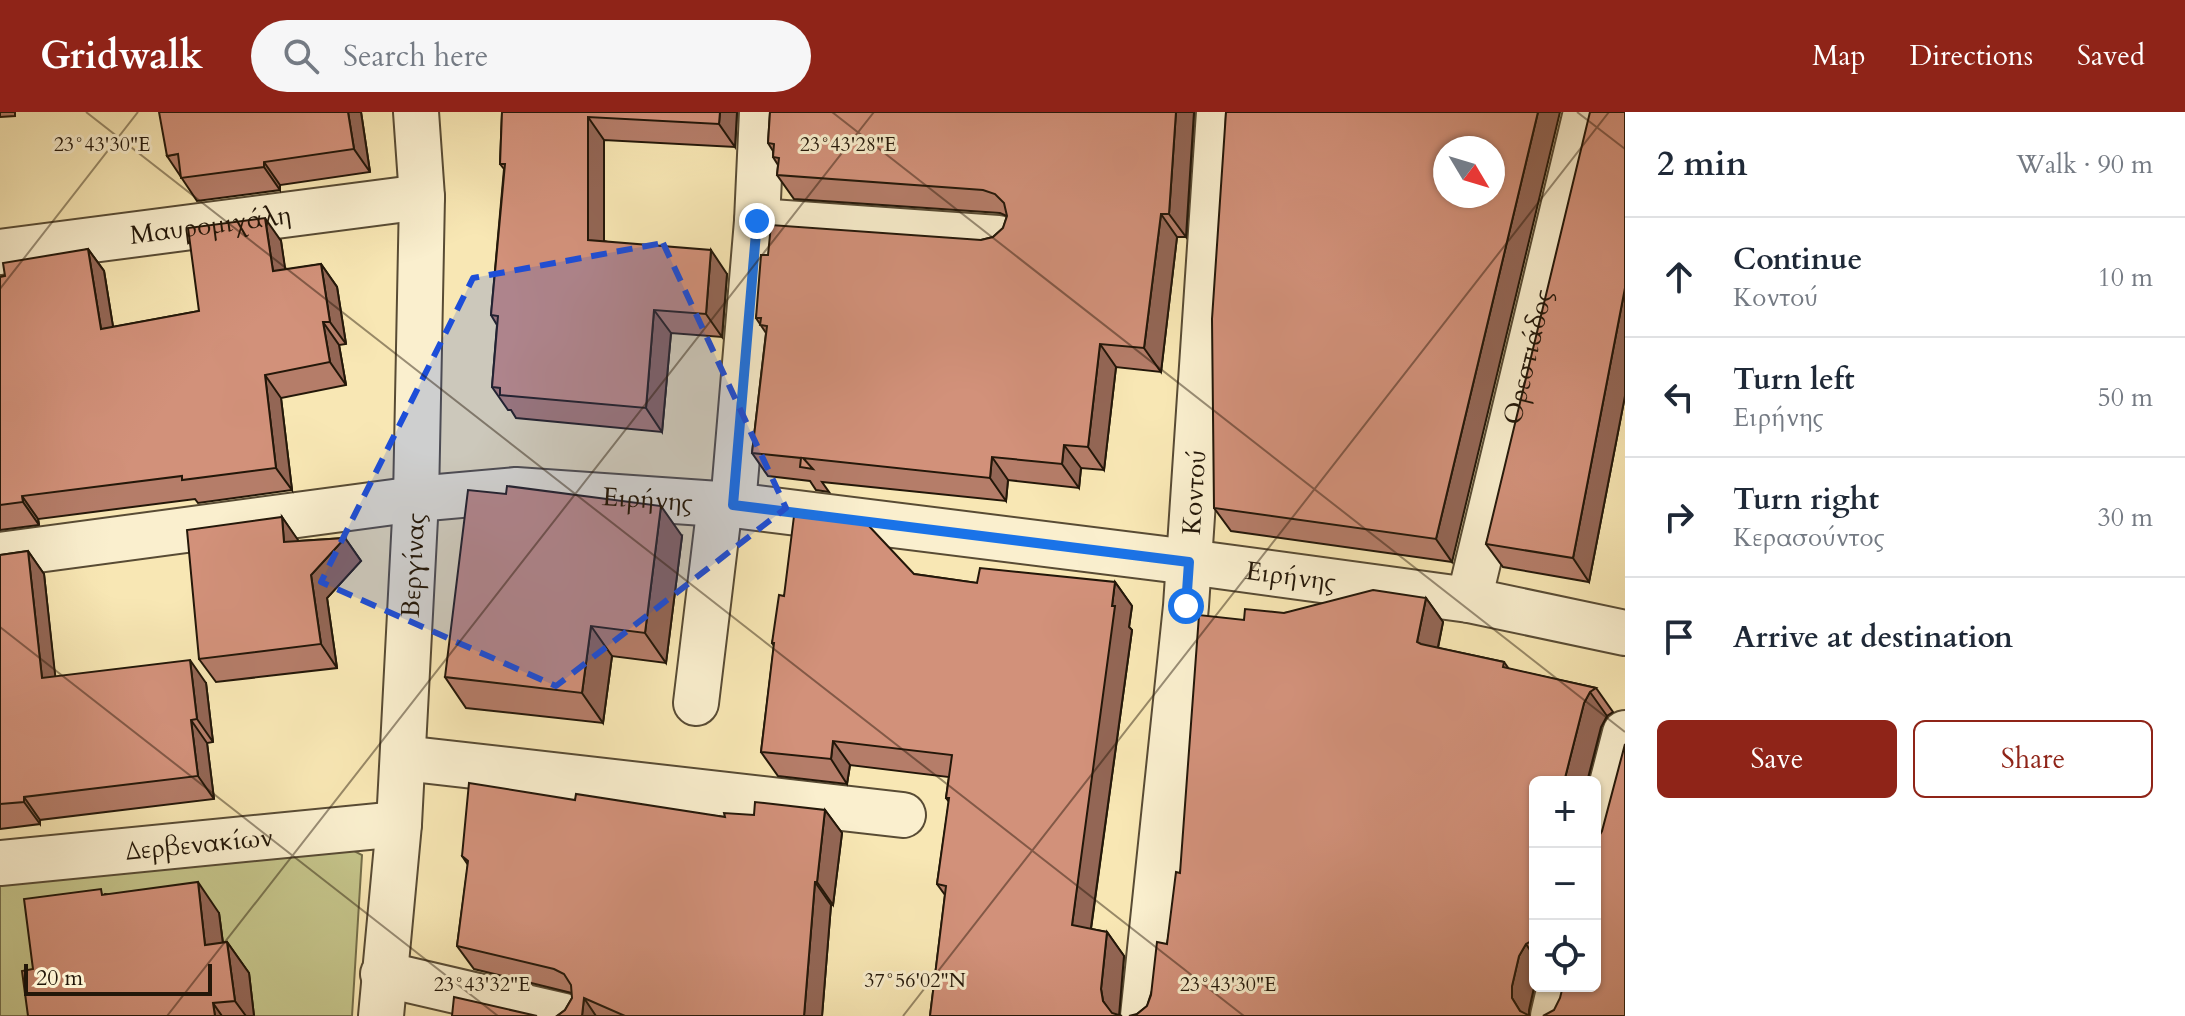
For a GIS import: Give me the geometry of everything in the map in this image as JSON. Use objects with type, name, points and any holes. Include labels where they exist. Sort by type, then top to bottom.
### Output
[{"type":"street","name":"Βεργίνας","points":[[382,995],[399,824],[416,499],[422,197],[416,112]]},
{"type":"street","points":[[696,703],[727,505],[757,221],[762,112]]},
{"type":"street","name":"Κοντού","points":[[1143,1016],[1189,562],[1219,112]]},
{"type":"street","name":"Ορεστιάδος","points":[[1469,600],[1586,112]]},
{"type":"street","name":"Μαυρομιχάλη","points":[[0,252],[422,197]]},
{"type":"street","points":[[757,221],[998,238]]},
{"type":"street","name":"Ειρήνης","points":[[0,555],[416,499],[516,490],[727,505],[1189,562],[1469,600],[1625,633]]},
{"type":"street","points":[[1595,848],[1625,733]]},
{"type":"street","points":[[403,758],[903,815]]},
{"type":"street","name":"Δερβενακίων","points":[[0,863],[399,824]]},
{"type":"street","points":[[1553,1016],[1559,992]]},
{"type":"street","points":[[382,995],[564,1016]]},
{"type":"highlighted area","points":[[663,243],[786,508],[556,686],[321,582],[473,278]]},
{"type":"shaded area","points":[[337,842],[362,855],[352,1016],[0,1016],[0,883]]},
{"type":"building","points":[[159,112],[348,112],[354,149],[264,162],[264,167],[181,178],[178,154],[167,156]]},
{"type":"building","points":[[502,112],[720,112],[719,124],[588,117],[588,240],[711,250],[706,314],[654,310],[646,408],[500,395],[500,388],[492,387],[498,316],[491,315],[505,164],[500,164]]},
{"type":"building","points":[[770,112],[1176,112],[1169,214],[1161,214],[1144,348],[1100,344],[1088,447],[1064,445],[1062,464],[992,457],[990,478],[803,458],[813,469],[800,467],[801,458],[752,453],[767,326],[760,325],[761,318],[756,318],[761,255],[768,255],[771,225],[981,240],[993,237],[1003,228],[1007,216],[1004,203],[995,194],[983,190],[777,175],[779,158],[773,157],[774,144],[768,143]]},
{"type":"building","points":[[1226,112],[1538,112],[1436,539],[1214,508],[1212,319]]},
{"type":"building","points":[[1590,112],[1625,112],[1625,288],[1573,558],[1486,544]]},
{"type":"building","points":[[265,218],[273,271],[321,264],[330,322],[323,322],[330,362],[265,375],[276,468],[22,496],[23,502],[0,505],[0,277],[5,276],[3,263],[88,249],[101,329],[199,311],[188,228]]},
{"type":"building","points":[[507,486],[661,506],[645,633],[591,626],[582,693],[445,677],[468,490],[506,494]]},
{"type":"building","points":[[794,516],[868,525],[914,574],[977,583],[980,568],[1115,582],[1112,606],[1115,606],[1072,925],[1107,932],[1101,989],[1103,1001],[1112,1013],[1122,1016],[930,1016],[946,886],[937,884],[952,755],[833,741],[831,759],[761,752],[772,643],[779,595],[784,596]]},
{"type":"building","points":[[282,517],[284,542],[345,538],[311,575],[321,644],[199,659],[187,530]]},
{"type":"building","points":[[28,551],[42,678],[190,660],[197,719],[191,720],[198,776],[24,797],[24,802],[0,804],[0,555]]},
{"type":"building","points":[[1373,590],[1426,598],[1417,642],[1504,662],[1503,667],[1596,688],[1584,703],[1566,776],[1529,776],[1529,942],[1519,956],[1512,998],[1520,1011],[1530,1016],[1129,1016],[1147,1006],[1151,995],[1157,942],[1167,944],[1176,872],[1180,873],[1199,615],[1244,620],[1245,609],[1284,613]]},
{"type":"building","points":[[1625,744],[1625,1016],[1543,1016],[1554,1010],[1562,992],[1601,992],[1602,831]]},
{"type":"building","points":[[469,783],[575,800],[576,794],[725,817],[724,813],[754,815],[755,802],[825,810],[815,882],[804,1016],[625,1016],[584,998],[582,1016],[557,1016],[572,998],[571,985],[564,974],[457,946],[468,861],[462,856]]},
{"type":"building","points":[[198,882],[205,945],[227,942],[235,1001],[213,1003],[215,1016],[28,1016],[22,971],[33,969],[24,899],[101,889],[102,895]]},
{"type":"building","points":[[454,997],[537,1016],[452,1016]]},
{"type":"route","points":[[757,221],[733,505],[1189,562],[1186,606]]}]
